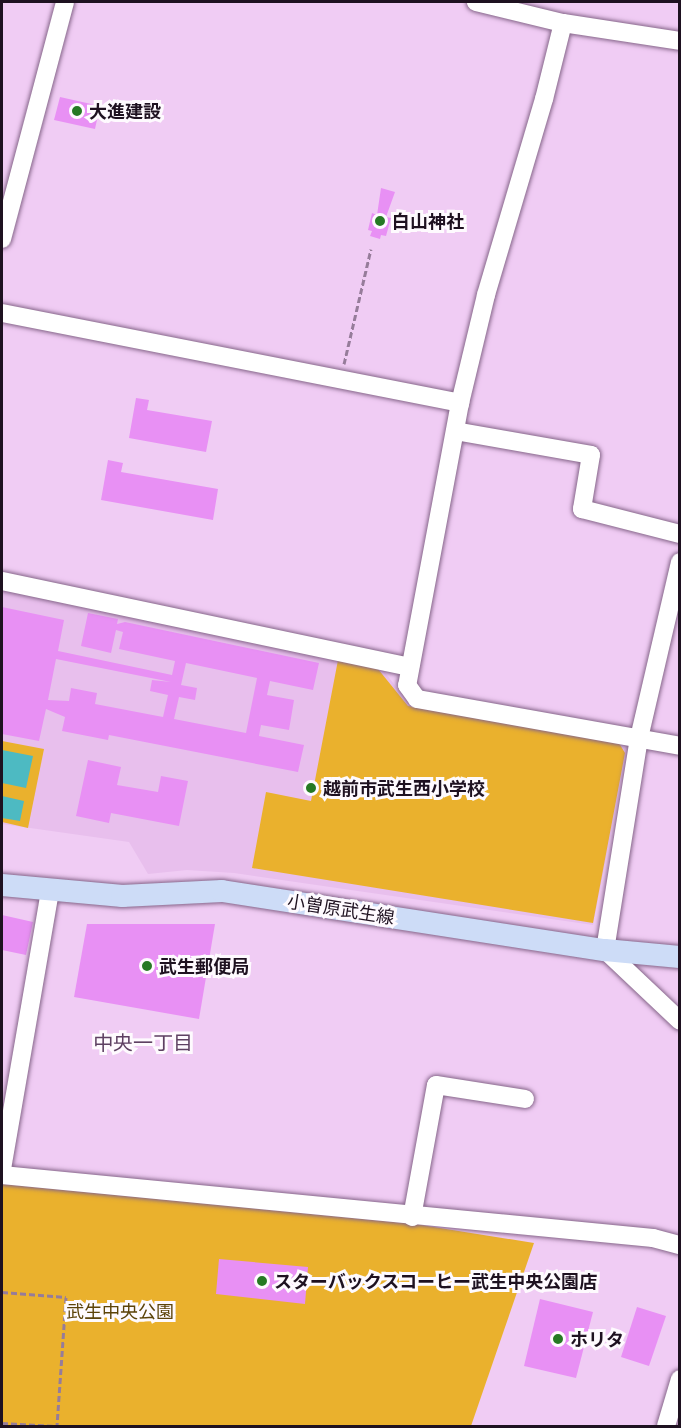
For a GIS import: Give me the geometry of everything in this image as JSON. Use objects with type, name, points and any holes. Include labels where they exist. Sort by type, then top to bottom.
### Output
[{"type":"main road","name":"小曽原武生線","points":[[2,885],[122,896],[222,891],[605,950],[680,957]]},
{"type":"street","points":[[2,239],[65,2]]},
{"type":"street","points":[[476,2],[563,23],[680,41]]},
{"type":"street","points":[[563,23],[544,99],[486,296],[460,403],[406,685],[417,699],[680,746]]},
{"type":"street","points":[[2,313],[460,403]]},
{"type":"street","points":[[454,431],[591,455],[582,509],[680,534]]},
{"type":"street","points":[[680,562],[639,738],[605,950],[680,1021]]},
{"type":"street","points":[[2,581],[410,667]]},
{"type":"street","points":[[2,1169],[50,891]]},
{"type":"street","points":[[412,1217],[436,1085],[525,1099]]},
{"type":"street","points":[[2,1175],[412,1217],[653,1238],[680,1245]]},
{"type":"street","points":[[666,1426],[680,1379]]},
{"type":"path","points":[[341,380],[371,249]]},
{"type":"path","points":[[2,1292],[66,1297],[57,1426],[2,1423]]},
{"type":"shaded area","name":"越前市武生西小学校","points":[[2,588],[380,666],[410,705],[620,742],[627,752],[593,925],[234,873],[187,870],[148,874],[129,842],[2,824]]},
{"type":"shaded area","points":[[2,750],[33,756],[26,788],[2,783]]},
{"type":"shaded area","points":[[2,796],[24,801],[20,821],[2,818]]},
{"type":"green space","points":[[338,660],[378,669],[408,706],[619,743],[625,753],[593,923],[252,868],[266,792],[311,801]]},
{"type":"green space","points":[[2,741],[44,749],[28,828],[2,822]]},
{"type":"green space","name":"武生中央公園","points":[[2,1184],[415,1224],[534,1243],[471,1426],[2,1426]]},
{"type":"building","points":[[60,97],[100,106],[95,129],[54,120]]},
{"type":"building","points":[[381,188],[395,192],[386,217],[391,218],[386,236],[381,235],[380,239],[370,236],[372,231],[368,230],[372,213],[377,215]]},
{"type":"building","points":[[136,398],[149,400],[147,410],[212,421],[206,452],[129,438]]},
{"type":"building","points":[[108,460],[123,463],[121,472],[218,489],[213,520],[101,500]]},
{"type":"building","name":"越前市武生西小学校","points":[[2,607],[64,620],[58,651],[172,675],[175,661],[119,649],[123,632],[116,630],[111,653],[81,646],[88,613],[118,619],[117,624],[125,622],[319,663],[313,690],[270,681],[267,695],[294,700],[289,730],[261,725],[259,736],[304,745],[298,772],[109,735],[108,740],[62,731],[65,717],[46,709],[39,741],[2,734]],"holes":[[[56,659],[171,682],[152,680],[150,691],[168,695],[163,717],[95,704],[97,693],[71,688],[69,701],[48,700]],[[186,663],[257,678],[246,733],[174,719],[179,697],[195,700],[197,688],[181,685]]]},
{"type":"building","points":[[88,760],[121,767],[117,785],[158,792],[161,776],[188,781],[179,826],[111,813],[109,823],[76,816]]},
{"type":"building","points":[[2,915],[33,922],[26,955],[2,950]]},
{"type":"building","points":[[87,924],[215,924],[199,1019],[74,997]]},
{"type":"building","name":"スターバックスコーヒー武生中央公園店","points":[[219,1259],[308,1267],[305,1304],[216,1294]]},
{"type":"building","name":"ホリタ","points":[[540,1299],[593,1312],[576,1378],[524,1366]]},
{"type":"building","points":[[637,1307],[666,1316],[649,1366],[621,1357]]},
{"type":"place","name":"大進建設","points":[[77,111]]},
{"type":"place","name":"白山神社","points":[[380,221]]},
{"type":"place","name":"越前市武生西小学校","points":[[311,788]]},
{"type":"place","name":"武生郵便局","points":[[147,966]]},
{"type":"place","name":"スターバックスコーヒー武生中央公園店","points":[[262,1281]]},
{"type":"place","name":"ホリタ","points":[[558,1339]]},
{"type":"district","name":"中央一丁目","points":[[143,1042]]}]
